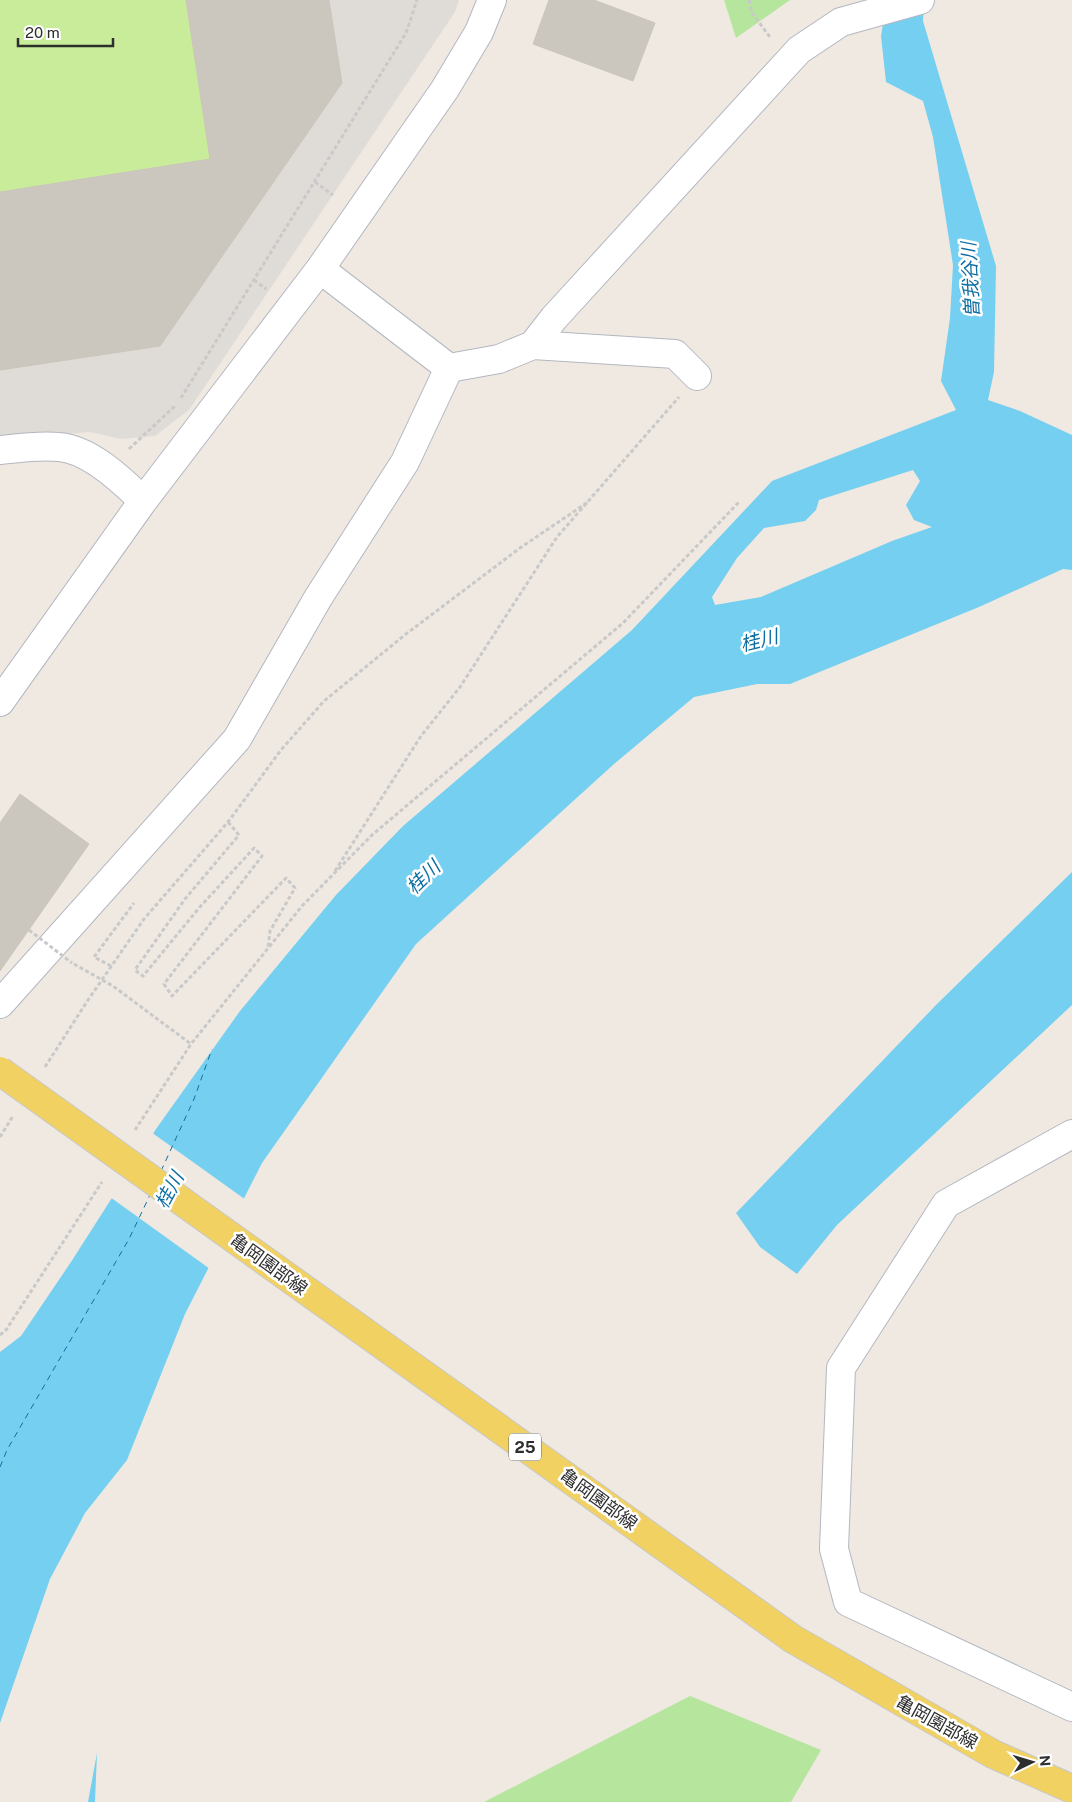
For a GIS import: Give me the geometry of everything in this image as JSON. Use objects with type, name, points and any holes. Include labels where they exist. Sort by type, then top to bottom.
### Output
[{"type":"main road","name":"亀岡園部線","points":[[0,1071],[793,1638],[993,1754],[1072,1788]]},
{"type":"street","points":[[0,702],[143,500],[320,269],[445,89],[479,32],[492,0]]},
{"type":"street","points":[[532,345],[554,318],[799,50],[841,22],[920,0]]},
{"type":"street","points":[[320,269],[450,368],[499,359],[532,345],[675,354],[697,376]]},
{"type":"street","points":[[0,1004],[237,739],[318,598],[405,462],[450,368]]},
{"type":"street","points":[[0,450],[61,447],[91,458],[118,477],[143,500]]},
{"type":"street","points":[[1072,1134],[946,1204],[841,1368],[834,1549],[848,1602],[1072,1707]]},
{"type":"path","points":[[107,469],[177,404],[406,33],[417,0]]},
{"type":"path","points":[[749,0],[752,13],[764,31]]},
{"type":"path","points":[[315,182],[333,195]]},
{"type":"path","points":[[254,280],[269,291]]},
{"type":"path","points":[[332,876],[351,842],[416,744],[460,687],[557,537],[697,376]]},
{"type":"path","points":[[41,1072],[144,919],[228,822],[281,750],[324,701],[406,634],[520,548],[588,502]]},
{"type":"path","points":[[133,1134],[191,1044],[302,906],[372,835],[623,623],[739,502]]},
{"type":"path","points":[[228,822],[239,835],[185,899],[135,970],[143,976],[199,908],[254,848],[262,856],[164,984],[172,996],[286,878],[295,888],[270,931],[268,948]]},
{"type":"path","points":[[29,930],[72,963],[102,979],[191,1044]]},
{"type":"path","points":[[100,961],[111,967]]},
{"type":"path","points":[[0,1137],[16,1113]]},
{"type":"path","points":[[0,1335],[6,1330],[106,1175]]},
{"type":"green space","points":[[0,0],[329,0],[342,83],[160,346],[0,370]]},
{"type":"green space","points":[[724,0],[790,0],[736,38]]},
{"type":"green space","points":[[690,1696],[821,1750],[791,1802],[484,1802]]},
{"type":"shaded area","points":[[329,0],[459,0],[455,12],[189,410],[155,436],[121,439],[90,432],[0,440],[0,370],[160,346],[342,83]]},
{"type":"water","points":[[887,0],[924,0],[923,21],[996,266],[994,372],[988,400],[1020,411],[1072,435],[1072,570],[1063,569],[979,607],[790,684],[757,684],[694,697],[614,764],[416,944],[262,1163],[185,1314],[127,1460],[85,1513],[50,1579],[0,1723],[0,1352],[21,1336],[156,1129],[240,1011],[336,895],[403,826],[632,630],[772,481],[956,410],[941,381],[950,318],[953,265],[933,137],[923,101],[886,82],[881,36]],"holes":[[[913,470],[920,481],[906,505],[914,520],[932,527],[892,541],[761,597],[715,605],[712,597],[737,558],[764,528],[805,521],[816,510],[819,500]]]},
{"type":"water","points":[[1072,872],[1072,1005],[837,1225],[797,1274],[760,1247],[736,1213],[936,1005]]},
{"type":"water","points":[[97,1753],[95,1802],[88,1802]]},
{"type":"pier","points":[[151,1132],[246,1200],[210,1269],[110,1197]]},
{"type":"building","points":[[186,0],[329,0],[342,83],[160,346],[0,370],[0,192],[210,159]]},
{"type":"building","points":[[549,0],[594,0],[655,23],[633,81],[533,44]]},
{"type":"building","points":[[20,794],[89,844],[0,971],[0,823]]},
{"type":"ferry route","points":[[161,1171],[194,1099],[212,1049]]},
{"type":"ferry route","points":[[0,1467],[7,1450],[129,1239],[150,1195]]},
{"type":"water label","name":"曽我谷川","points":[[970,280]]},
{"type":"water label","name":"桂川","points":[[759,640]]},
{"type":"water label","name":"桂川","points":[[423,877]]},
{"type":"water label","name":"桂川","points":[[169,1190]]}]
